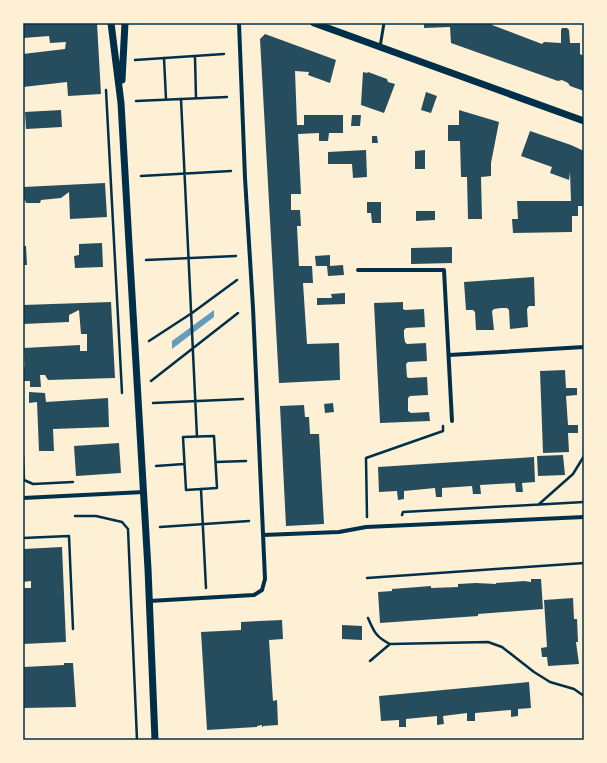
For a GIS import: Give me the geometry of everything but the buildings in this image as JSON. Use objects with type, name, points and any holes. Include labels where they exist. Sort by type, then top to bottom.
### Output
[{"type":"street","points":[[111,23],[121,103],[144,492],[155,740]]},
{"type":"street","points":[[121,103],[125,23]]},
{"type":"street","points":[[149,601],[206,599],[254,595],[262,590],[265,579],[253,308],[245,178],[239,23]]},
{"type":"street","points":[[314,23],[584,121]]},
{"type":"street","points":[[358,270],[444,270],[452,421]]},
{"type":"street","points":[[449,355],[584,347]]},
{"type":"street","points":[[23,498],[144,492]]},
{"type":"street","points":[[263,535],[339,532],[366,527],[584,517]]},
{"type":"lane","points":[[380,47],[384,23]]},
{"type":"path","points":[[135,60],[224,54]]},
{"type":"path","points":[[195,57],[196,98]]},
{"type":"path","points":[[164,58],[166,99]]},
{"type":"path","points":[[105,83],[122,393]]},
{"type":"path","points":[[136,101],[228,97]]},
{"type":"path","points":[[181,99],[194,347],[197,437]]},
{"type":"path","points":[[141,176],[231,171]]},
{"type":"path","points":[[146,260],[236,256]]},
{"type":"path","points":[[149,341],[192,313],[237,280]]},
{"type":"path","points":[[151,381],[238,313]]},
{"type":"path","points":[[153,403],[243,398]]},
{"type":"path","points":[[366,527],[366,458],[443,431],[443,421],[452,421]]},
{"type":"path","points":[[214,436],[217,488],[186,490],[183,438],[197,437],[214,436]]},
{"type":"path","points":[[23,456],[24,480],[33,484],[73,482]]},
{"type":"path","points":[[538,505],[573,474],[584,456]]},
{"type":"path","points":[[216,462],[246,461]]},
{"type":"path","points":[[156,466],[184,464]]},
{"type":"path","points":[[201,489],[206,599]]},
{"type":"path","points":[[401,518],[403,512],[584,502]]},
{"type":"path","points":[[75,516],[96,516],[122,522],[128,529],[137,740]]},
{"type":"path","points":[[160,527],[249,521]]},
{"type":"path","points":[[23,538],[69,536],[73,629]]},
{"type":"path","points":[[367,578],[584,563]]},
{"type":"path","points":[[368,618],[375,634],[390,644],[488,642],[502,647],[534,672],[550,682],[574,689],[584,696]]},
{"type":"path","points":[[370,662],[390,644]]},
{"type":"water","points":[[214,310],[214,317],[172,349],[172,341]]}]
